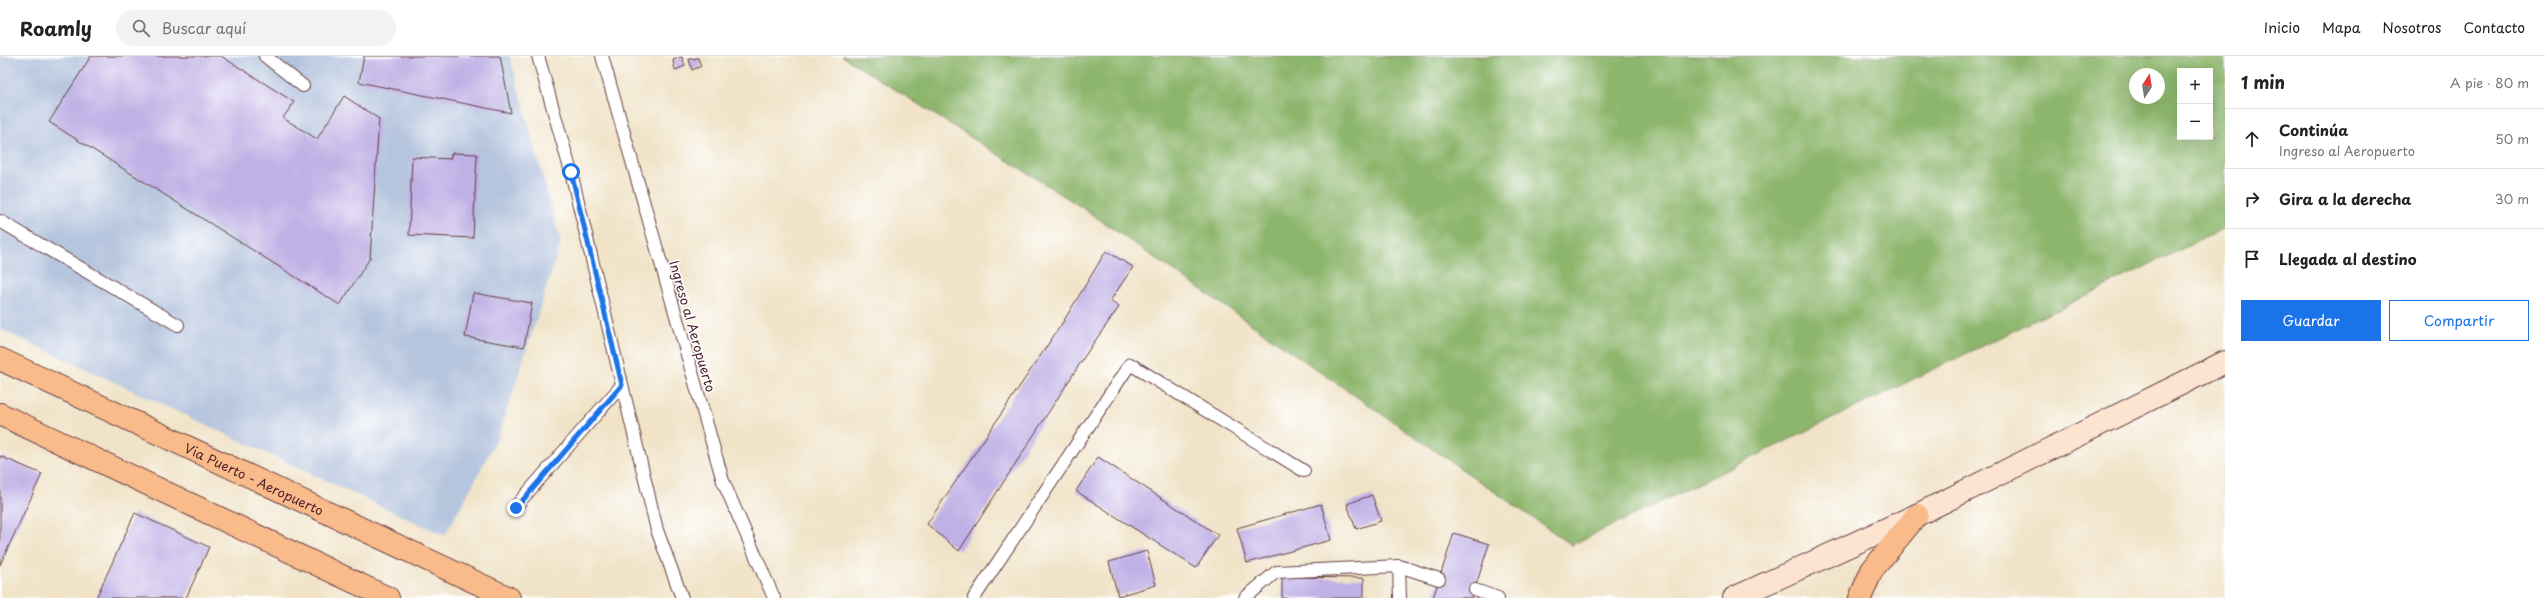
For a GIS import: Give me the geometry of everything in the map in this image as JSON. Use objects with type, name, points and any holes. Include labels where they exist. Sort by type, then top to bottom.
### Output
[{"type":"main road","name":"Via Puerto - Aeropuerto","points":[[0,359],[509,598]]},
{"type":"main road","points":[[0,414],[388,598]]},
{"type":"main road","points":[[1860,598],[1872,570],[1917,515]]},
{"type":"street","points":[[1734,598],[1917,515],[2225,362]]},
{"type":"lane","points":[[265,56],[303,86]]},
{"type":"lane","points":[[538,56],[571,172],[656,530],[682,598]]},
{"type":"lane","name":"Ingreso al Aeropuerto","points":[[602,56],[723,481],[774,598]]},
{"type":"lane","points":[[0,221],[178,325]]},
{"type":"lane","points":[[974,598],[1130,364],[1304,471]]},
{"type":"lane","points":[[516,508],[622,385]]},
{"type":"lane","points":[[1399,566],[1400,598]]},
{"type":"lane","points":[[1245,598],[1276,572],[1399,566],[1439,579]]},
{"type":"lane","points":[[1475,590],[1498,598]]},
{"type":"shaded area","points":[[0,56],[510,56],[561,243],[499,435],[445,536],[0,329]]},
{"type":"green space","points":[[842,56],[2225,56],[2225,228],[1572,545],[1078,205]]},
{"type":"building","points":[[91,56],[221,56],[294,102],[283,118],[317,139],[344,96],[379,119],[370,258],[340,305],[49,122]]},
{"type":"building","points":[[364,56],[500,56],[511,113],[359,82]]},
{"type":"building","points":[[682,57],[685,66],[675,70],[673,60]]},
{"type":"building","points":[[698,58],[701,66],[692,70],[689,59]]},
{"type":"building","points":[[452,153],[477,154],[473,238],[409,235],[412,157],[450,159]]},
{"type":"building","points":[[1106,251],[1133,267],[1110,301],[1119,307],[1092,345],[959,551],[927,524],[1063,322]]},
{"type":"building","points":[[473,293],[532,303],[524,347],[465,337]]},
{"type":"building","points":[[0,456],[42,474],[0,565]]},
{"type":"building","points":[[1098,457],[1218,535],[1196,568],[1076,491]]},
{"type":"building","points":[[1372,495],[1381,521],[1356,529],[1347,504]]},
{"type":"building","points":[[1321,504],[1331,540],[1247,563],[1237,528]]},
{"type":"building","points":[[135,513],[209,547],[186,598],[96,598]]},
{"type":"building","points":[[1454,533],[1489,544],[1472,598],[1433,598]]},
{"type":"building","points":[[1147,551],[1156,585],[1118,596],[1109,562]]},
{"type":"building","points":[[1282,577],[1364,578],[1364,598],[1282,598]]},
{"type":"route","points":[[516,508],[622,385],[571,172]]}]
